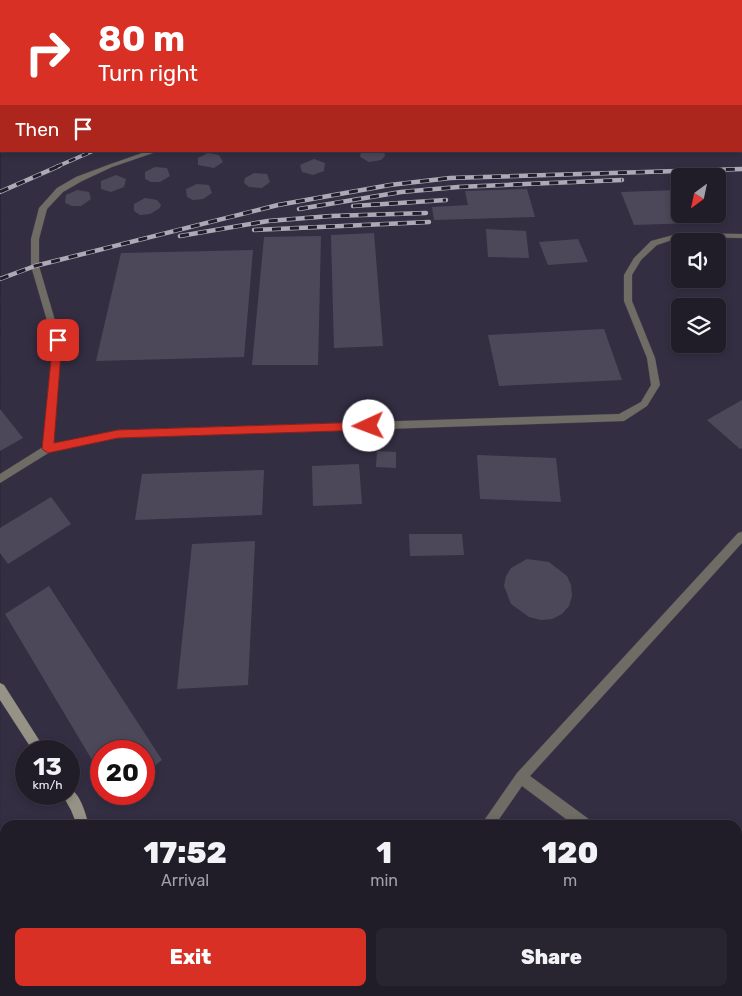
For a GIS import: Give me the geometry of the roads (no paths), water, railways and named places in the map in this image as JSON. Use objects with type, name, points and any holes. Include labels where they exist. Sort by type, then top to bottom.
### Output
[{"type":"main road","points":[[0,690],[33,740]]},
{"type":"lane","points":[[48,449],[58,340],[35,266],[34,239],[43,208],[60,190],[79,179],[110,166],[153,152]]},
{"type":"lane","points":[[0,479],[48,449],[118,434],[620,418],[644,404],[656,385],[651,358],[628,301],[628,275],[638,258],[654,242],[681,235],[742,236]]},
{"type":"lane","points":[[491,820],[521,777],[742,536]]},
{"type":"lane","points":[[521,777],[578,820]]},
{"type":"lane","points":[[76,806],[82,820]]},
{"type":"railway","points":[[56,167],[91,152]]},
{"type":"railway","points":[[0,192],[59,166]]},
{"type":"railway","points":[[0,279],[35,266],[278,205],[390,185],[450,178],[742,169]]},
{"type":"railway","points":[[299,209],[401,192],[458,187],[622,180]]},
{"type":"railway","points":[[353,206],[446,200]]},
{"type":"railway","points":[[180,236],[268,221],[331,216],[426,213]]},
{"type":"railway","points":[[254,230],[429,222]]}]
